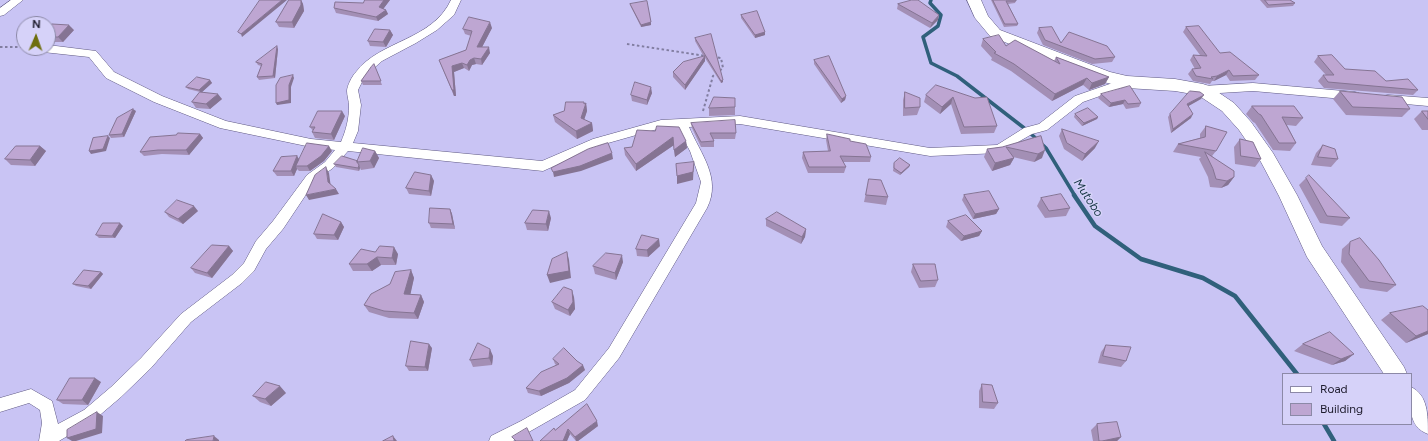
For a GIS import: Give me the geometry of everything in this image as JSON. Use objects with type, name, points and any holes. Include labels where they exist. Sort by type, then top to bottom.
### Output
[{"type":"main road","points":[[974,0],[980,15],[995,34],[1106,77],[1127,82],[1175,85],[1203,90],[1228,107],[1267,158],[1288,195],[1314,251],[1395,373]]},
{"type":"main road","points":[[1412,399],[1428,423]]},
{"type":"street","points":[[0,13],[18,0]]},
{"type":"street","points":[[47,441],[57,433],[89,415],[116,392],[146,363],[186,318],[237,280],[249,267],[261,245],[278,225],[311,178],[329,165],[345,147],[352,131],[355,105],[352,90],[360,74],[378,58],[412,41],[433,28],[450,13],[456,0]]},
{"type":"street","points":[[56,50],[92,54],[110,75],[158,99],[224,125],[311,143],[543,166],[597,142],[661,124],[700,121],[740,120],[930,152],[999,149],[1028,131],[1043,127],[1079,99],[1127,82]]},
{"type":"street","points":[[1203,90],[1253,87],[1364,97]]},
{"type":"street","points":[[1379,98],[1428,102]]},
{"type":"street","points":[[497,441],[528,426],[580,395],[614,353],[702,204],[707,182],[696,151],[681,122]]},
{"type":"street","points":[[0,405],[30,396],[47,406],[50,423],[47,441]]},
{"type":"path","points":[[627,44],[721,58],[723,68],[713,76],[700,121]]},
{"type":"path","points":[[0,47],[16,47]]},
{"type":"building","points":[[260,0],[282,0],[241,34],[238,32]]},
{"type":"building","points":[[289,0],[301,0],[301,5],[292,22],[276,22]]},
{"type":"building","points":[[365,0],[384,0],[379,7],[386,10],[376,17],[334,8],[335,2],[363,3]]},
{"type":"building","points":[[918,0],[939,15],[932,23],[898,4]]},
{"type":"building","points":[[993,0],[1016,0],[1006,1],[1018,24],[1005,24]]},
{"type":"building","points":[[1265,0],[1290,0],[1295,3],[1269,5]]},
{"type":"building","points":[[647,1],[651,22],[641,25],[630,4]]},
{"type":"building","points":[[757,11],[765,32],[755,35],[741,15]]},
{"type":"building","points":[[469,17],[490,22],[477,47],[489,47],[481,59],[474,58],[470,60],[467,65],[462,63],[452,66],[454,90],[452,90],[439,60],[466,50],[472,31],[463,29]]},
{"type":"building","points":[[56,24],[69,25],[58,37],[56,37]]},
{"type":"building","points":[[1199,26],[1220,53],[1230,52],[1259,75],[1233,76],[1229,70],[1217,76],[1211,77],[1213,79],[1196,76],[1192,69],[1201,68],[1193,55],[1207,56],[1186,27]]},
{"type":"building","points":[[1052,27],[1061,43],[1069,32],[1107,46],[1115,57],[1095,59],[1045,40],[1039,28]]},
{"type":"building","points":[[375,29],[390,30],[383,42],[368,41]]},
{"type":"building","points":[[711,34],[723,80],[721,81],[695,38]]},
{"type":"building","points":[[999,35],[1006,46],[1015,40],[1060,64],[1056,57],[1109,77],[1092,83],[1087,78],[1055,94],[1014,64],[994,53],[996,52],[983,39]]},
{"type":"building","points":[[277,46],[273,76],[257,77],[262,64],[256,62]]},
{"type":"building","points":[[1332,55],[1345,69],[1375,71],[1386,81],[1408,79],[1418,90],[1328,82],[1323,75],[1334,75],[1318,56]]},
{"type":"building","points":[[705,56],[685,85],[673,72],[683,62]]},
{"type":"building","points":[[829,56],[846,96],[842,99],[814,60]]},
{"type":"building","points":[[374,64],[381,81],[361,81],[371,67]]},
{"type":"building","points":[[293,75],[289,85],[289,100],[276,103],[276,85],[280,78]]},
{"type":"building","points":[[197,77],[210,80],[199,90],[186,87]]},
{"type":"building","points":[[635,82],[651,87],[647,100],[631,95]]},
{"type":"building","points":[[936,85],[975,98],[987,97],[997,126],[964,127],[953,97],[942,107],[926,95]]},
{"type":"building","points":[[1130,86],[1141,103],[1128,104],[1125,100],[1111,103],[1101,94]]},
{"type":"building","points":[[1190,91],[1200,92],[1204,95],[1187,104],[1193,114],[1173,129],[1170,114]]},
{"type":"building","points":[[1340,91],[1402,97],[1410,109],[1353,107]]},
{"type":"building","points":[[200,92],[218,94],[206,104],[192,102]]},
{"type":"building","points":[[905,92],[920,98],[920,107],[905,108]]},
{"type":"building","points":[[714,97],[735,98],[735,107],[709,108]]},
{"type":"building","points":[[566,102],[586,103],[581,118],[592,123],[576,131],[553,115],[564,111]]},
{"type":"building","points":[[1252,106],[1294,106],[1303,118],[1282,117],[1296,143],[1279,143],[1261,115]]},
{"type":"building","points":[[1088,108],[1098,117],[1084,123],[1075,114]]},
{"type":"building","points":[[133,109],[122,134],[109,135],[117,118]]},
{"type":"building","points":[[318,111],[342,111],[331,134],[312,132],[315,127],[310,127]]},
{"type":"building","points":[[1422,111],[1428,111],[1428,119]]},
{"type":"building","points":[[735,120],[736,133],[710,133],[714,141],[701,142],[691,123]]},
{"type":"building","points":[[657,126],[679,127],[686,141],[674,150],[673,137],[636,164],[624,148],[632,147],[637,130],[655,131]]},
{"type":"building","points":[[1206,126],[1227,132],[1216,151],[1178,144],[1205,137]]},
{"type":"building","points":[[1062,129],[1099,141],[1085,154],[1067,143]]},
{"type":"building","points":[[178,133],[200,134],[186,150],[158,150],[140,152],[150,137],[176,135]]},
{"type":"building","points":[[827,134],[866,144],[871,157],[840,156],[846,167],[809,167],[803,152],[830,151]]},
{"type":"building","points":[[108,136],[103,149],[89,151],[93,138]]},
{"type":"building","points":[[1041,136],[1045,150],[1038,154],[1006,147],[1014,158],[995,163],[987,149],[1002,147]]},
{"type":"building","points":[[1240,139],[1253,142],[1261,159],[1241,156]]},
{"type":"building","points":[[307,143],[329,146],[321,156],[307,166],[296,166]]},
{"type":"building","points":[[608,143],[612,153],[580,166],[553,172],[551,168],[588,149]]},
{"type":"building","points":[[1323,145],[1335,149],[1338,159],[1318,157]]},
{"type":"building","points":[[16,146],[40,146],[30,160],[5,159]]},
{"type":"building","points":[[363,148],[375,151],[370,161],[357,162]]},
{"type":"building","points":[[1205,152],[1234,171],[1234,177],[1227,181],[1216,179]]},
{"type":"building","points":[[297,156],[291,171],[273,171],[281,157]]},
{"type":"building","points":[[342,156],[358,161],[358,168],[334,164]]},
{"type":"building","points":[[900,158],[910,165],[901,173],[894,168],[894,163]]},
{"type":"building","points":[[694,162],[693,172],[677,176],[676,164]]},
{"type":"building","points":[[326,167],[328,182],[336,189],[306,195],[315,175]]},
{"type":"building","points":[[415,172],[431,175],[429,191],[406,188]]},
{"type":"building","points":[[1309,175],[1350,218],[1327,216],[1306,178]]},
{"type":"building","points":[[869,179],[881,180],[888,197],[866,195]]},
{"type":"building","points":[[989,191],[999,209],[975,214],[964,195]]},
{"type":"building","points":[[1061,194],[1070,208],[1049,211],[1041,198]]},
{"type":"building","points":[[177,200],[194,206],[178,219],[165,212]]},
{"type":"building","points":[[430,208],[450,209],[453,224],[429,223]]},
{"type":"building","points":[[533,210],[549,211],[546,224],[525,223]]},
{"type":"building","points":[[777,212],[806,229],[802,237],[766,219]]},
{"type":"building","points":[[323,214],[341,222],[334,235],[314,234]]},
{"type":"building","points":[[966,215],[982,231],[964,236],[948,221]]},
{"type":"building","points":[[103,223],[120,223],[112,236],[96,235]]},
{"type":"building","points":[[642,235],[659,239],[647,250],[636,249]]},
{"type":"building","points":[[1360,238],[1379,260],[1396,285],[1369,281],[1349,254],[1350,242]]},
{"type":"building","points":[[212,245],[229,246],[207,273],[191,268]]},
{"type":"building","points":[[380,246],[394,247],[392,258],[377,257],[367,264],[349,264],[361,249],[375,252]]},
{"type":"building","points":[[567,252],[569,271],[547,275],[552,259]]},
{"type":"building","points":[[606,253],[622,255],[615,273],[593,266]]},
{"type":"building","points":[[913,264],[935,264],[938,280],[921,281]]},
{"type":"building","points":[[84,270],[101,272],[88,286],[73,284]]},
{"type":"building","points":[[411,270],[404,294],[421,295],[414,313],[384,311],[364,305],[371,294],[390,284],[395,272]]},
{"type":"building","points":[[564,287],[572,290],[573,302],[568,310],[552,302]]},
{"type":"building","points":[[1423,306],[1428,310],[1428,331],[1416,336],[1390,313]]},
{"type":"building","points":[[1330,332],[1354,354],[1341,359],[1303,344]]},
{"type":"building","points":[[411,341],[429,344],[425,367],[406,366]]},
{"type":"building","points":[[478,343],[490,349],[489,358],[470,360]]},
{"type":"building","points":[[1106,345],[1131,347],[1126,361],[1103,356]]},
{"type":"building","points":[[564,348],[583,365],[567,378],[539,391],[526,388],[541,372],[559,364],[553,359]]},
{"type":"building","points":[[70,378],[95,378],[82,400],[57,400]]},
{"type":"building","points":[[266,382],[280,386],[265,399],[253,396]]},
{"type":"building","points":[[982,384],[992,385],[998,403],[983,402]]},
{"type":"building","points":[[587,404],[597,421],[575,437],[568,429],[563,441],[540,441],[554,428],[555,430]]},
{"type":"building","points":[[97,412],[96,429],[67,438],[67,430]]},
{"type":"building","points":[[1117,422],[1121,437],[1099,441],[1097,424]]},
{"type":"building","points":[[527,428],[533,441],[516,441],[512,437]]},
{"type":"building","points":[[214,436],[213,441],[185,441],[186,440]]},
{"type":"building","points":[[393,436],[394,441],[383,441]]},
{"type":"waterway","name":"Mutobo","points":[[931,0],[930,3],[941,15],[938,26],[923,37],[931,63],[957,76],[1028,131],[1046,148],[1075,196]]},
{"type":"waterway","name":"Mutobo","points":[[1074,195],[1095,226],[1141,259],[1203,278],[1235,296],[1296,373]]},
{"type":"waterway","name":"Mutobo","points":[[1325,425],[1334,441]]}]
